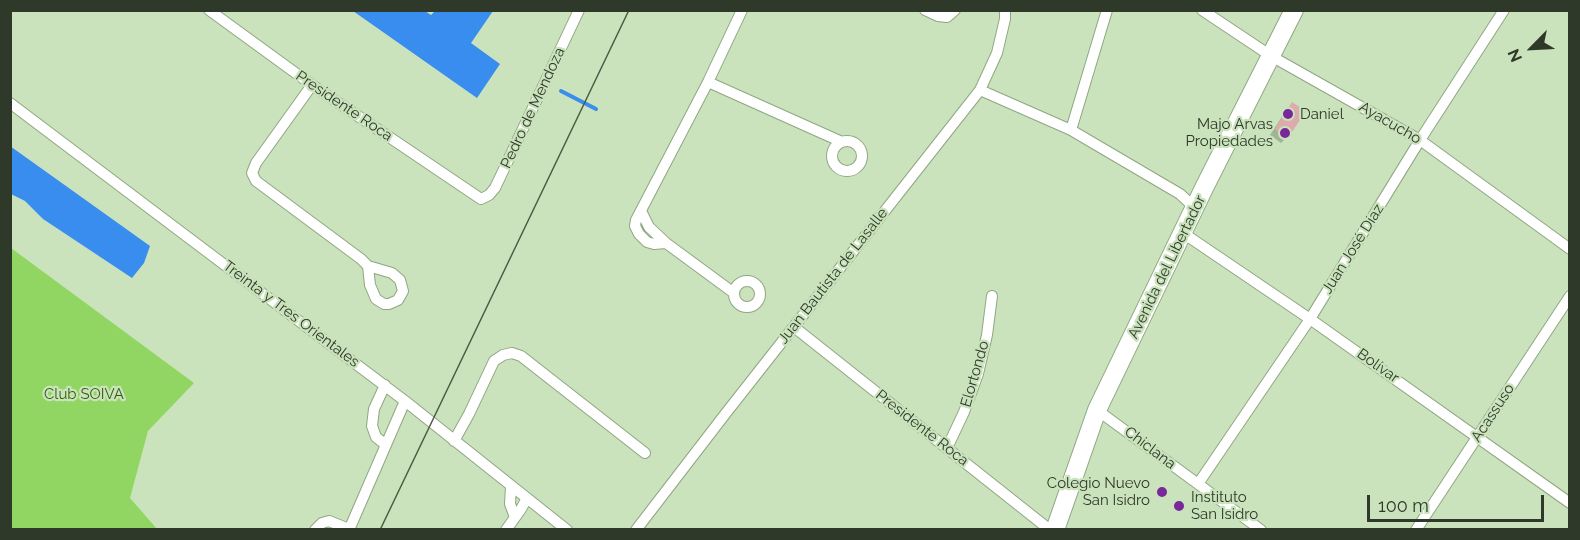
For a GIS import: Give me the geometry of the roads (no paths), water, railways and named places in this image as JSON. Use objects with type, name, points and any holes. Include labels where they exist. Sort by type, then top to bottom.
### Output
[{"type":"main road","name":"Avenida del Libertador","points":[[1055,530],[1097,410],[1294,10]]},
{"type":"street","name":"Presidente Roca","points":[[208,10],[312,85],[481,199]]},
{"type":"street","name":"Pedro de Mendoza","points":[[481,199],[495,188],[579,10]]},
{"type":"street","points":[[734,292],[666,243],[647,242],[635,226],[742,10]]},
{"type":"street","points":[[925,10],[938,16],[947,16],[955,10]]},
{"type":"street","name":"Juan Bautista de Lasalle","points":[[636,530],[980,90],[997,53],[1005,10]]},
{"type":"street","points":[[1071,130],[1107,10]]},
{"type":"street","name":"Ayacucho","points":[[1202,10],[1271,56],[1420,140],[1569,249]]},
{"type":"street","name":"Juan José Díaz","points":[[1198,484],[1310,319],[1420,140],[1504,10]]},
{"type":"street","points":[[708,82],[842,142]]},
{"type":"street","points":[[312,85],[256,163],[252,173],[256,181],[368,266]]},
{"type":"street","points":[[980,90],[1071,130],[1180,194],[1195,208]]},
{"type":"street","name":"Treinta y Tres Orientales","points":[[10,104],[405,400],[567,530]]},
{"type":"street","name":"Bolívar","points":[[1184,233],[1477,436],[1569,503]]},
{"type":"street","name":"Elortondo","points":[[947,448],[978,374],[987,335],[992,296]]},
{"type":"street","name":"Acassuso","points":[[1416,530],[1569,296]]},
{"type":"street","name":"Presidente Roca","points":[[794,327],[1050,530]]},
{"type":"street","points":[[454,441],[495,362],[503,355],[512,353],[520,356],[645,453]]},
{"type":"street","points":[[385,385],[374,409],[372,426],[376,437],[386,445]]},
{"type":"street","points":[[315,530],[322,523],[329,521],[349,529],[405,400]]},
{"type":"street","name":"Chiclana","points":[[1097,410],[1261,530]]},
{"type":"street","points":[[511,486],[510,504],[515,517]]},
{"type":"street","points":[[506,530],[526,498]]},
{"type":"water","points":[[353,11],[425,11],[431,15],[435,11],[493,11],[471,43],[500,64],[477,98]]},
{"type":"water","points":[[10,146],[150,246],[144,263],[132,278],[43,219],[25,201],[11,194]]},
{"type":"waterway","points":[[561,91],[596,109]]},
{"type":"tram line","points":[[380,530],[629,10]]},
{"type":"place","name":"Daniel","points":[[1288,114]]},
{"type":"place","name":"Majo Arvas Propiedades","points":[[1285,133]]},
{"type":"place","name":"Colegio Nuevo San Isidro","points":[[1162,492]]},
{"type":"place","name":"Instituto San Isidro","points":[[1179,506]]},
{"type":"park label","name":"Club SOIVA","points":[[84,394]]}]
